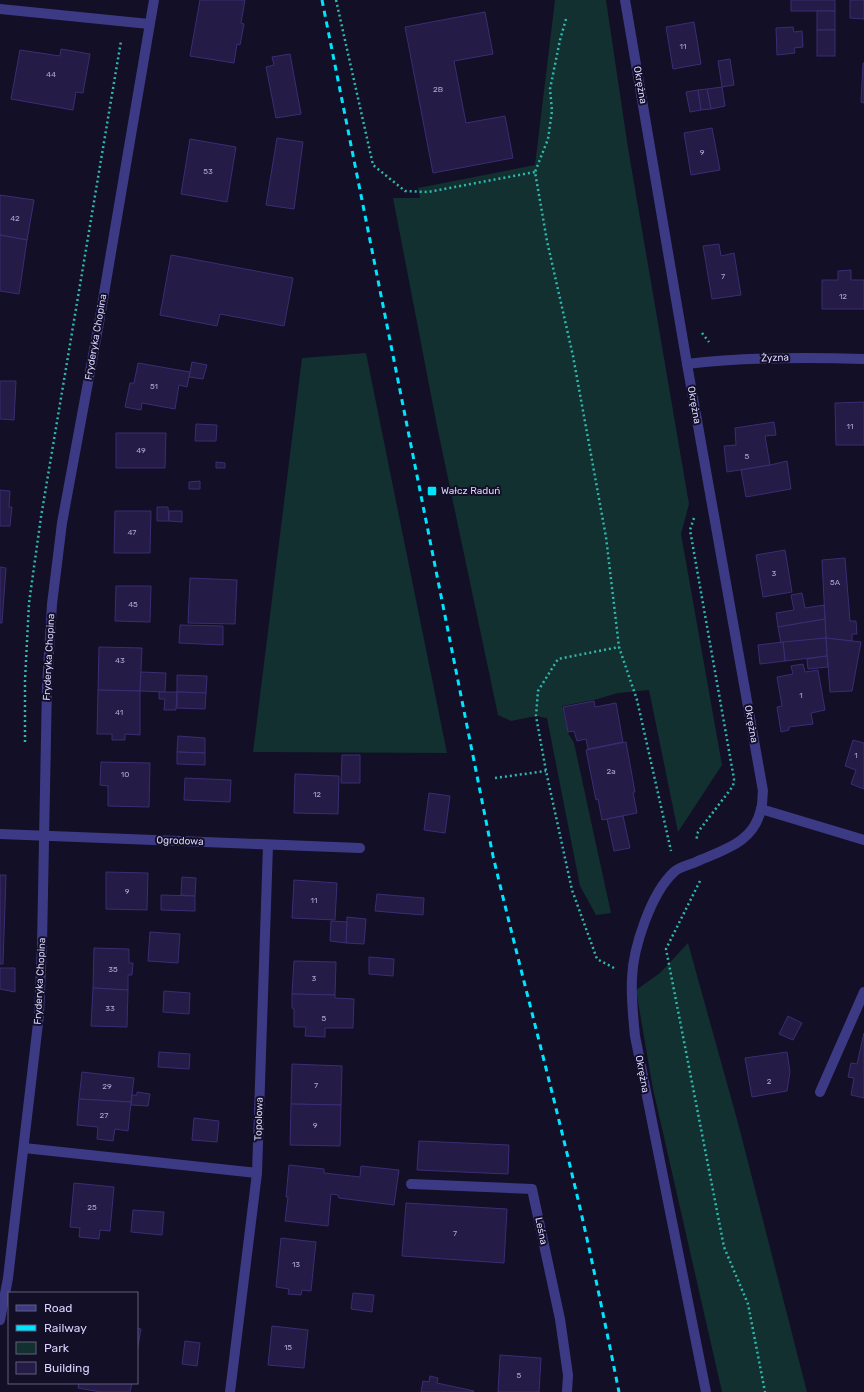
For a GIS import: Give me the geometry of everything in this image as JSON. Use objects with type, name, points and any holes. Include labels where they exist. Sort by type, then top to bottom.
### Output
[{"type":"street","name":"Fryderyka Chopina","points":[[0,1320],[8,1278],[39,1015],[42,945],[47,685],[52,604],[61,531],[154,0]]},
{"type":"street","name":"Okrężna","points":[[625,0],[687,364],[763,791],[761,809],[753,828],[740,842],[719,854],[700,860],[675,871],[661,887],[648,915],[636,949],[632,977],[632,1005],[635,1036],[706,1392]]},
{"type":"street","points":[[0,9],[149,24]]},
{"type":"street","name":"Żyzna","points":[[687,364],[717,360],[810,357],[864,359]]},
{"type":"street","points":[[761,809],[864,840]]},
{"type":"street","name":"Ogrodowa","points":[[0,834],[360,848]]},
{"type":"street","name":"Topolowa","points":[[230,1392],[257,1172],[268,845]]},
{"type":"street","points":[[820,1092],[864,992]]},
{"type":"street","points":[[24,1148],[257,1172]]},
{"type":"street","name":"Leśna","points":[[411,1184],[532,1189],[560,1319],[568,1375],[568,1392]]},
{"type":"path","points":[[336,0],[373,165],[405,191],[428,192],[535,172]]},
{"type":"path","points":[[566,19],[550,89],[552,111],[548,140],[535,172],[547,241],[573,356],[606,537],[619,647],[637,700],[675,871]]},
{"type":"path","points":[[700,332],[714,347],[717,360]]},
{"type":"path","points":[[712,502],[698,504],[690,530],[734,779],[733,786],[698,832],[695,844],[705,872],[666,949],[724,1247],[748,1304],[764,1392]]},
{"type":"path","points":[[619,647],[558,659],[538,691],[536,716],[546,771],[572,890],[597,959],[632,977]]},
{"type":"path","points":[[495,778],[546,771]]},
{"type":"green space","points":[[555,0],[606,0],[628,148],[689,504],[681,534],[722,765],[678,832],[649,690],[618,693],[594,700],[562,706],[568,733],[574,743],[611,913],[596,915],[580,886],[547,718],[536,716],[511,721],[498,715],[437,426],[393,198],[420,198],[418,188],[535,165]]},
{"type":"green space","points":[[366,353],[447,753],[253,752],[302,358]]},
{"type":"green space","points":[[688,943],[738,1123],[807,1392],[722,1392],[653,1089],[636,990],[660,973]]},
{"type":"building","points":[[200,0],[245,0],[241,23],[244,24],[240,45],[237,44],[234,63],[190,56]]},
{"type":"building","points":[[791,0],[835,0],[835,11],[791,11]]},
{"type":"building","points":[[850,0],[864,0],[864,19],[850,18]]},
{"type":"building","points":[[817,11],[835,11],[835,30],[817,30]]},
{"type":"building","points":[[485,12],[493,54],[454,61],[466,123],[505,116],[513,158],[433,173],[405,27]]},
{"type":"building","points":[[694,22],[701,64],[673,69],[666,27]]},
{"type":"building","points":[[793,27],[794,32],[802,31],[803,47],[794,48],[795,53],[777,55],[776,28]]},
{"type":"building","points":[[817,30],[835,30],[835,56],[817,56]]},
{"type":"building","points":[[61,49],[90,54],[83,93],[76,92],[73,110],[11,99],[20,50],[60,56]]},
{"type":"building","points":[[290,54],[301,114],[276,118],[266,67],[274,65],[272,57]]},
{"type":"building","points":[[730,59],[734,85],[722,87],[718,61]]},
{"type":"building","points":[[864,63],[864,103],[861,102]]},
{"type":"building","points":[[722,87],[725,106],[711,109],[707,89]]},
{"type":"building","points":[[707,89],[711,109],[701,110],[698,90]]},
{"type":"building","points":[[698,90],[701,110],[690,112],[686,92]]},
{"type":"building","points":[[712,128],[720,170],[691,175],[684,133]]},
{"type":"building","points":[[277,138],[303,142],[294,209],[266,205]]},
{"type":"building","points":[[190,139],[236,147],[227,202],[181,194]]},
{"type":"building","points":[[0,195],[34,200],[27,240],[0,235]]},
{"type":"building","points":[[0,235],[27,240],[19,294],[0,291]]},
{"type":"building","points":[[719,244],[721,256],[734,253],[741,295],[712,299],[703,246]]},
{"type":"building","points":[[171,255],[293,278],[284,326],[220,314],[217,326],[160,315]]},
{"type":"building","points":[[851,270],[851,280],[864,280],[864,309],[822,309],[822,280],[838,280],[838,271]]},
{"type":"building","points":[[192,362],[207,365],[203,379],[189,377]]},
{"type":"building","points":[[138,363],[190,372],[187,387],[179,385],[175,409],[142,403],[141,410],[125,407],[130,383],[134,383]]},
{"type":"building","points":[[0,381],[16,381],[14,420],[0,419]]},
{"type":"building","points":[[864,402],[864,445],[836,445],[835,403]]},
{"type":"building","points":[[774,422],[776,435],[765,436],[770,465],[727,472],[724,446],[736,445],[735,428]]},
{"type":"building","points":[[196,424],[217,425],[216,441],[195,441]]},
{"type":"building","points":[[116,433],[166,433],[165,468],[116,468]]},
{"type":"building","points":[[787,461],[791,489],[746,497],[741,470]]},
{"type":"building","points":[[216,462],[225,463],[225,468],[216,468]]},
{"type":"building","points":[[200,481],[200,489],[189,489],[189,482]]},
{"type":"building","points":[[0,490],[10,491],[9,507],[12,507],[10,526],[0,526]]},
{"type":"building","points":[[157,507],[168,507],[169,521],[157,521]]},
{"type":"building","points":[[115,511],[151,511],[150,553],[114,553]]},
{"type":"building","points":[[169,511],[182,511],[182,522],[169,521]]},
{"type":"building","points":[[785,550],[792,592],[763,597],[756,555]]},
{"type":"building","points":[[845,558],[850,621],[856,621],[857,634],[852,634],[852,641],[826,638],[822,560]]},
{"type":"building","points":[[0,567],[6,568],[2,623],[0,623]]},
{"type":"building","points":[[190,578],[237,580],[235,624],[188,623]]},
{"type":"building","points":[[116,586],[151,586],[150,622],[115,621]]},
{"type":"building","points":[[802,593],[805,608],[824,605],[825,619],[778,627],[776,613],[794,610],[791,595]]},
{"type":"building","points":[[825,619],[826,638],[781,643],[778,627]]},
{"type":"building","points":[[180,625],[223,626],[223,645],[179,643]]},
{"type":"building","points":[[826,638],[827,656],[785,661],[783,642]]},
{"type":"building","points":[[826,638],[861,642],[852,691],[830,692]]},
{"type":"building","points":[[783,642],[785,661],[760,664],[758,645]]},
{"type":"building","points":[[99,647],[142,648],[140,691],[98,690]]},
{"type":"building","points":[[827,656],[828,667],[808,669],[807,659]]},
{"type":"building","points":[[803,664],[805,672],[818,670],[825,710],[811,713],[813,724],[789,727],[789,730],[781,732],[777,707],[782,706],[777,677],[793,674],[791,666]]},
{"type":"building","points":[[141,672],[166,673],[165,692],[140,691]]},
{"type":"building","points":[[177,675],[207,676],[206,693],[177,692]]},
{"type":"building","points":[[98,690],[140,691],[140,735],[125,734],[125,740],[112,740],[112,734],[97,734]]},
{"type":"building","points":[[159,692],[177,692],[176,710],[164,710],[165,699],[159,699]]},
{"type":"building","points":[[177,692],[206,693],[205,709],[177,708]]},
{"type":"building","points":[[594,701],[595,707],[616,703],[623,742],[588,749],[586,739],[577,741],[574,731],[568,732],[563,707]]},
{"type":"building","points":[[178,736],[205,738],[205,753],[177,752]]},
{"type":"building","points":[[853,740],[864,743],[864,789],[851,784],[856,770],[845,766]]},
{"type":"building","points":[[626,742],[635,792],[633,792],[637,813],[602,820],[598,799],[596,800],[586,750]]},
{"type":"building","points":[[177,752],[205,753],[205,765],[177,764]]},
{"type":"building","points":[[342,755],[360,755],[360,783],[341,783]]},
{"type":"building","points":[[101,762],[150,763],[149,807],[108,806],[108,786],[100,785]]},
{"type":"building","points":[[295,774],[339,776],[338,814],[294,813]]},
{"type":"building","points":[[185,778],[231,780],[230,802],[184,800]]},
{"type":"building","points":[[429,793],[450,796],[445,833],[424,830]]},
{"type":"building","points":[[623,816],[630,848],[614,851],[607,819]]},
{"type":"building","points":[[106,872],[148,873],[147,910],[106,909]]},
{"type":"building","points":[[0,875],[6,875],[3,964],[0,964]]},
{"type":"building","points":[[182,877],[196,878],[195,896],[181,895]]},
{"type":"building","points":[[294,880],[337,883],[335,920],[292,918]]},
{"type":"building","points":[[377,894],[424,898],[423,915],[375,911]]},
{"type":"building","points":[[161,895],[195,896],[195,911],[161,910]]},
{"type":"building","points":[[347,917],[366,919],[364,944],[346,943]]},
{"type":"building","points":[[331,921],[347,922],[346,943],[330,941]]},
{"type":"building","points":[[150,932],[180,934],[178,963],[148,961]]},
{"type":"building","points":[[94,948],[129,949],[129,963],[133,963],[132,975],[128,975],[128,990],[93,988]]},
{"type":"building","points":[[369,957],[394,959],[393,976],[369,974]]},
{"type":"building","points":[[294,961],[336,962],[335,995],[292,994]]},
{"type":"building","points":[[0,968],[15,968],[15,992],[0,989]]},
{"type":"building","points":[[93,988],[128,990],[127,1027],[91,1026]]},
{"type":"building","points":[[164,991],[190,993],[189,1014],[163,1012]]},
{"type":"building","points":[[292,994],[335,995],[335,998],[354,999],[353,1028],[325,1028],[325,1037],[305,1036],[306,1027],[294,1027]]},
{"type":"building","points":[[788,1016],[802,1023],[793,1040],[779,1034]]},
{"type":"building","points":[[864,1033],[864,1098],[851,1095],[854,1078],[848,1077],[851,1063],[857,1064]]},
{"type":"building","points":[[159,1052],[190,1054],[189,1069],[158,1067]]},
{"type":"building","points":[[787,1052],[790,1072],[787,1091],[752,1097],[745,1058]]},
{"type":"building","points":[[292,1064],[342,1066],[341,1105],[291,1104]]},
{"type":"building","points":[[82,1072],[134,1078],[131,1102],[79,1099]]},
{"type":"building","points":[[137,1092],[150,1094],[148,1106],[131,1105],[132,1095],[137,1095]]},
{"type":"building","points":[[79,1099],[131,1102],[128,1131],[115,1129],[113,1141],[97,1139],[98,1127],[77,1125]]},
{"type":"building","points":[[291,1104],[341,1105],[340,1146],[290,1145]]},
{"type":"building","points":[[194,1118],[219,1121],[217,1142],[192,1140]]},
{"type":"building","points":[[419,1141],[509,1145],[508,1174],[417,1170]]},
{"type":"building","points":[[289,1165],[324,1169],[324,1173],[360,1177],[361,1166],[399,1170],[394,1205],[339,1198],[338,1195],[331,1194],[328,1226],[285,1221],[288,1197],[286,1197]]},
{"type":"building","points":[[74,1183],[114,1187],[110,1231],[100,1230],[99,1239],[79,1237],[80,1228],[70,1227]]},
{"type":"building","points":[[406,1203],[507,1209],[504,1263],[402,1256]]},
{"type":"building","points":[[133,1210],[164,1212],[162,1235],[131,1232]]},
{"type":"building","points":[[281,1238],[316,1242],[311,1291],[302,1290],[301,1295],[288,1294],[289,1289],[276,1287]]},
{"type":"building","points":[[353,1293],[374,1295],[372,1312],[351,1309]]},
{"type":"building","points":[[272,1326],[308,1330],[304,1368],[268,1365]]},
{"type":"building","points":[[138,1328],[141,1329],[138,1346]]},
{"type":"building","points":[[185,1341],[200,1343],[197,1366],[182,1364]]},
{"type":"building","points":[[500,1355],[541,1358],[539,1392],[498,1392]]},
{"type":"building","points":[[430,1376],[438,1378],[437,1383],[474,1391],[421,1392],[423,1381],[429,1382]]},
{"type":"building","points":[[79,1384],[132,1384],[130,1392],[101,1392],[78,1388]]},
{"type":"railway","points":[[322,0],[493,856],[578,1198],[619,1392]]},
{"type":"place","name":"Wałcz Raduń","points":[[432,491]]}]
